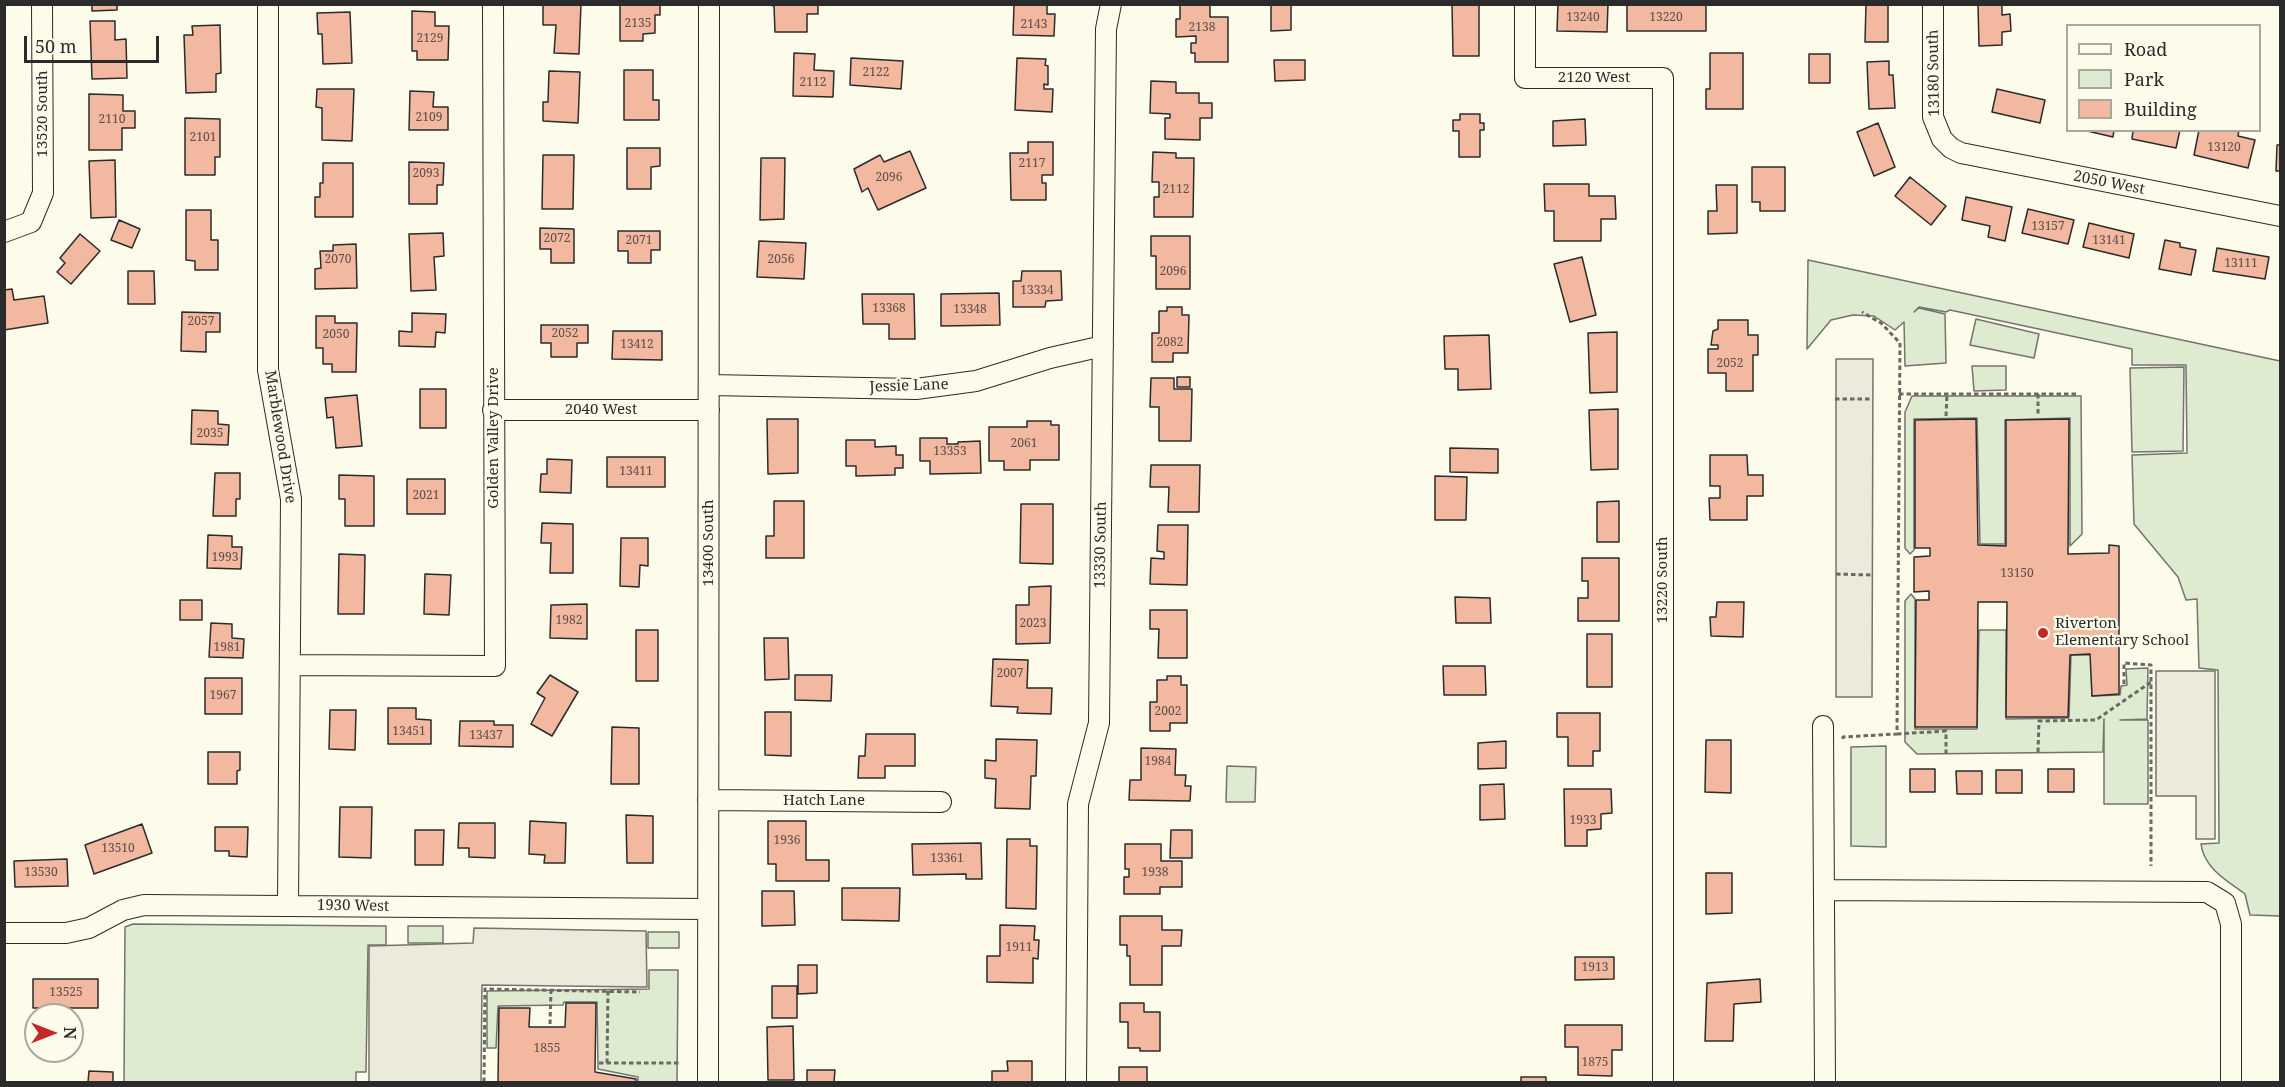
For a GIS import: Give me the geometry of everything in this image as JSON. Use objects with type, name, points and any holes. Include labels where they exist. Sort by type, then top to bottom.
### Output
[{"type":"street","name":"13520 South","points":[[4,232],[31,222],[43,193],[42,4]]},
{"type":"street","name":"Marblewood Drive","points":[[268,4],[268,370],[291,499],[288,905]]},
{"type":"street","name":"Golden Valley Drive","points":[[290,665],[495,666],[493,4]]},
{"type":"street","name":"13400 South","points":[[708,1083],[709,4]]},
{"type":"street","name":"13330 South","points":[[1076,1083],[1078,804],[1100,723],[1106,29],[1111,4]]},
{"type":"street","name":"2120 West","points":[[1526,4],[1525,78],[1663,78]]},
{"type":"street","name":"13180 South","points":[[1933,4],[1933,117],[1942,139]]},
{"type":"street","name":"13220 South","points":[[1663,78],[1663,1083]]},
{"type":"street","name":"2050 West","points":[[1942,139],[1961,153],[2280,216]]},
{"type":"street","name":"Jessie Lane","points":[[710,385],[916,388],[976,381],[1050,358],[1103,346]]},
{"type":"street","name":"2040 West","points":[[493,410],[709,410]]},
{"type":"street","points":[[1824,726],[1825,1083]]},
{"type":"street","name":"Hatch Lane","points":[[708,800],[941,802]]},
{"type":"street","points":[[1824,890],[2207,892],[2225,903],[2230,924],[2230,1083]]},
{"type":"street","name":"1930 West","points":[[4,933],[66,933],[90,928],[123,910],[144,905],[708,909]]},
{"type":"path","points":[[1862,312],[1881,323],[1900,343],[1897,734]]},
{"type":"path","points":[[1899,394],[2079,394]]},
{"type":"path","points":[[1946,416],[1947,394]]},
{"type":"path","points":[[2038,394],[2038,415]]},
{"type":"path","points":[[1834,399],[1871,399]]},
{"type":"path","points":[[1836,574],[1871,575]]},
{"type":"path","points":[[2124,684],[2124,663],[2151,665],[2151,866]]},
{"type":"path","points":[[2038,752],[2039,721],[2096,720],[2151,682]]},
{"type":"path","points":[[1843,749],[1843,737],[1946,731],[1946,753]]},
{"type":"path","points":[[484,1083],[485,989],[640,992]]},
{"type":"path","points":[[550,1024],[551,990]]},
{"type":"path","points":[[607,1063],[608,991]]},
{"type":"path","points":[[599,1063],[680,1063]]},
{"type":"green space","points":[[1808,260],[2280,361],[2280,916],[2250,915],[2245,894],[2211,867],[2203,852],[2201,844],[2219,843],[2218,670],[2199,668],[2197,599],[2186,600],[2178,577],[2134,524],[2132,455],[2187,453],[2186,365],[2132,365],[2132,349],[1950,310],[1946,312],[1919,307],[1914,312],[1919,308],[1945,314],[1946,363],[1905,366],[1904,322],[1895,330],[1874,316],[1853,315],[1831,320],[1807,349]]},
{"type":"green space","points":[[1976,319],[2039,334],[2034,358],[1970,345]]},
{"type":"green space","points":[[1972,366],[2006,366],[2006,390],[1974,391]]},
{"type":"green space","points":[[2184,367],[2183,451],[2132,452],[2130,368]]},
{"type":"green space","points":[[1912,396],[2081,396],[2082,534],[2070,546],[2070,418],[2005,420],[2005,544],[1980,544],[1977,418],[1914,419],[1914,550],[1910,554],[1905,548],[1905,412]]},
{"type":"green space","points":[[1911,594],[1915,599],[1915,729],[1977,729],[1979,630],[2006,630],[2006,719],[2069,718],[2071,655],[2091,655],[2092,696],[2120,695],[2121,686],[2127,685],[2126,669],[2148,668],[2147,719],[2120,720],[2148,720],[2148,804],[2104,804],[2104,719],[2103,752],[1917,754],[1905,742],[1905,601]]},
{"type":"green space","points":[[1886,746],[1886,847],[1851,846],[1851,747]]},
{"type":"green space","points":[[1227,766],[1256,767],[1255,802],[1226,802]]},
{"type":"green space","points":[[133,924],[386,926],[386,945],[368,945],[366,1072],[356,1072],[356,1082],[124,1082],[125,927]]},
{"type":"green space","points":[[408,926],[443,926],[443,943],[408,943]]},
{"type":"green space","points":[[648,932],[679,932],[679,948],[648,948]]},
{"type":"green space","points":[[649,970],[678,970],[677,1082],[638,1082],[638,1077],[598,1069],[597,1002],[498,1006],[496,1048],[487,1048],[487,991],[649,989]]},
{"type":"shaded area","points":[[1836,359],[1873,359],[1872,697],[1836,697]]},
{"type":"shaded area","points":[[2156,671],[2215,671],[2215,839],[2196,839],[2196,796],[2156,796]]},
{"type":"shaded area","points":[[474,928],[646,931],[647,987],[482,985],[481,1082],[369,1082],[369,946],[473,943]]},
{"type":"building","points":[[92,4],[117,4],[117,10],[92,11]]},
{"type":"building","points":[[543,4],[581,4],[579,54],[554,53],[556,25],[543,25]]},
{"type":"building","points":[[620,4],[660,4],[660,15],[655,15],[655,33],[643,34],[643,41],[620,41]]},
{"type":"building","points":[[765,4],[818,4],[818,14],[807,14],[807,32],[775,32],[774,6]]},
{"type":"building","points":[[1014,4],[1047,4],[1047,14],[1055,14],[1054,36],[1013,35]]},
{"type":"building","points":[[1271,4],[1291,4],[1291,30],[1271,31]]},
{"type":"building","points":[[1452,4],[1479,4],[1479,56],[1453,56]]},
{"type":"building","points":[[1558,4],[1608,4],[1607,32],[1557,31]]},
{"type":"building","points":[[1627,4],[1706,5],[1706,31],[1627,31]]},
{"type":"building","points":[[1866,4],[1888,4],[1888,42],[1865,42]]},
{"type":"building","points":[[1978,4],[2002,4],[2002,15],[2010,14],[2011,31],[2002,32],[2002,45],[1979,46]]},
{"type":"building","points":[[1180,5],[1210,5],[1210,17],[1228,17],[1228,62],[1195,62],[1195,53],[1191,53],[1191,43],[1196,43],[1196,36],[1176,37],[1176,19],[1180,19]]},
{"type":"building","points":[[412,11],[435,12],[435,26],[449,26],[448,60],[417,60],[417,51],[412,51]]},
{"type":"building","points":[[350,12],[352,63],[323,64],[322,34],[318,34],[317,13]]},
{"type":"building","points":[[90,21],[115,21],[115,40],[126,39],[127,78],[92,79]]},
{"type":"building","points":[[220,25],[221,73],[216,74],[216,92],[186,93],[184,35],[193,35],[192,26]]},
{"type":"building","points":[[794,53],[815,54],[814,70],[834,71],[833,97],[793,96]]},
{"type":"building","points":[[1710,53],[1743,53],[1743,109],[1706,109],[1706,89],[1710,89]]},
{"type":"building","points":[[1809,54],[1830,54],[1830,83],[1809,83]]},
{"type":"building","points":[[851,58],[903,61],[901,89],[850,85]]},
{"type":"building","points":[[1017,58],[1046,59],[1048,85],[1044,84],[1044,89],[1053,89],[1052,112],[1015,110]]},
{"type":"building","points":[[1274,60],[1305,60],[1305,80],[1275,81]]},
{"type":"building","points":[[1889,61],[1889,75],[1893,75],[1895,108],[1869,109],[1867,62]]},
{"type":"building","points":[[624,70],[653,70],[653,100],[659,100],[659,120],[624,120]]},
{"type":"building","points":[[549,71],[580,72],[578,123],[543,121],[543,102],[548,102]]},
{"type":"building","points":[[1151,81],[1176,82],[1176,93],[1199,93],[1199,103],[1212,103],[1212,118],[1200,118],[1200,140],[1165,139],[1165,118],[1170,118],[1170,114],[1150,113]]},
{"type":"building","points":[[317,89],[354,89],[352,141],[322,140],[322,108],[316,107]]},
{"type":"building","points":[[1997,89],[2045,100],[2040,123],[1992,112]]},
{"type":"building","points":[[410,91],[434,92],[433,107],[448,107],[448,130],[409,130]]},
{"type":"building","points":[[89,94],[123,95],[123,111],[135,111],[135,128],[122,128],[122,150],[89,150]]},
{"type":"building","points":[[1460,114],[1480,114],[1480,123],[1484,123],[1484,130],[1480,130],[1480,157],[1459,157],[1459,131],[1453,131],[1453,120],[1460,120]]},
{"type":"building","points":[[185,118],[220,119],[220,157],[215,157],[215,175],[185,175]]},
{"type":"building","points":[[1585,119],[1586,145],[1553,146],[1553,121]]},
{"type":"building","points":[[1878,123],[1895,167],[1874,176],[1857,132]]},
{"type":"building","points":[[2092,132],[2114,132],[2113,137]]},
{"type":"building","points":[[2133,132],[2180,132],[2176,148],[2132,139]]},
{"type":"building","points":[[2199,132],[2239,132],[2238,136],[2255,140],[2248,168],[2194,155]]},
{"type":"building","points":[[1028,142],[1053,142],[1053,175],[1042,175],[1042,183],[1046,183],[1046,200],[1011,200],[1010,153],[1028,153]]},
{"type":"building","points":[[2277,145],[2280,145],[2280,171],[2276,171]]},
{"type":"building","points":[[627,148],[660,148],[660,166],[651,167],[651,189],[627,189]]},
{"type":"building","points":[[910,151],[926,188],[878,210],[868,188],[862,192],[854,169],[880,155],[884,162]]},
{"type":"building","points":[[1153,152],[1176,153],[1176,158],[1194,158],[1193,217],[1154,217],[1154,197],[1159,197],[1159,182],[1152,182]]},
{"type":"building","points":[[543,155],[574,155],[573,209],[542,209]]},
{"type":"building","points":[[761,158],[785,158],[784,219],[760,220]]},
{"type":"building","points":[[115,160],[116,217],[91,218],[89,161]]},
{"type":"building","points":[[409,162],[444,163],[443,185],[437,185],[437,204],[409,204]]},
{"type":"building","points":[[323,163],[353,163],[353,217],[315,217],[315,197],[320,197],[320,183],[323,183]]},
{"type":"building","points":[[1752,167],[1785,167],[1785,211],[1760,211],[1760,202],[1752,202]]},
{"type":"building","points":[[1910,177],[1946,206],[1931,225],[1895,196]]},
{"type":"building","points":[[1544,184],[1589,184],[1589,196],[1615,196],[1616,219],[1601,219],[1601,241],[1554,241],[1554,211],[1545,211]]},
{"type":"building","points":[[1716,185],[1737,185],[1737,233],[1708,234],[1708,211],[1717,211]]},
{"type":"building","points":[[1966,197],[2012,207],[2005,241],[1988,237],[1990,226],[1962,220]]},
{"type":"building","points":[[2028,209],[2074,220],[2068,244],[2022,233]]},
{"type":"building","points":[[186,210],[211,210],[211,240],[218,240],[218,270],[195,270],[195,261],[186,260]]},
{"type":"building","points":[[119,220],[140,229],[132,248],[111,240]]},
{"type":"building","points":[[2089,223],[2134,234],[2129,258],[2083,247]]},
{"type":"building","points":[[540,228],[574,229],[574,263],[551,263],[551,249],[540,249]]},
{"type":"building","points":[[618,231],[660,231],[660,250],[651,250],[651,263],[628,263],[628,251],[618,251]]},
{"type":"building","points":[[443,233],[444,256],[434,257],[436,290],[411,291],[409,234]]},
{"type":"building","points":[[80,234],[100,251],[71,284],[57,272],[65,263],[60,258]]},
{"type":"building","points":[[1151,236],[1190,236],[1190,289],[1156,289],[1156,256],[1151,256]]},
{"type":"building","points":[[2165,240],[2180,243],[2180,247],[2196,250],[2191,275],[2159,269]]},
{"type":"building","points":[[759,241],[806,243],[804,279],[757,277]]},
{"type":"building","points":[[356,244],[357,288],[315,289],[315,269],[321,268],[320,251],[333,251],[333,245]]},
{"type":"building","points":[[2217,248],[2269,257],[2265,279],[2213,271]]},
{"type":"building","points":[[1582,257],[1596,315],[1570,322],[1554,264]]},
{"type":"building","points":[[128,271],[154,271],[155,304],[128,304]]},
{"type":"building","points":[[1022,271],[1061,271],[1062,300],[1046,301],[1045,307],[1013,307],[1013,281],[1021,281]]},
{"type":"building","points":[[12,289],[14,300],[44,296],[48,323],[4,330],[4,290]]},
{"type":"building","points":[[999,293],[1000,325],[941,326],[941,294]]},
{"type":"building","points":[[862,294],[914,294],[915,339],[889,339],[889,324],[863,324]]},
{"type":"building","points":[[1167,307],[1182,307],[1182,315],[1189,315],[1188,353],[1173,353],[1173,362],[1152,362],[1152,333],[1159,333],[1159,311],[1167,311]]},
{"type":"building","points":[[182,312],[220,313],[220,332],[206,332],[206,352],[181,351]]},
{"type":"building","points":[[412,313],[446,314],[445,333],[436,332],[435,347],[399,346],[399,331],[412,332]]},
{"type":"building","points":[[316,316],[335,316],[335,323],[357,323],[356,372],[332,372],[332,364],[323,364],[323,348],[316,348]]},
{"type":"building","points":[[1718,320],[1748,320],[1748,335],[1758,335],[1758,355],[1753,355],[1753,391],[1726,391],[1726,373],[1708,373],[1708,349],[1718,349],[1718,345],[1711,345],[1713,331],[1718,329]]},
{"type":"building","points":[[541,325],[588,325],[588,343],[577,343],[577,357],[551,357],[551,343],[541,343]]},
{"type":"building","points":[[613,331],[662,331],[662,360],[612,359]]},
{"type":"building","points":[[1617,332],[1617,392],[1590,393],[1588,333]]},
{"type":"building","points":[[1489,335],[1491,389],[1458,390],[1458,369],[1445,369],[1444,336]]},
{"type":"building","points":[[1177,377],[1190,377],[1190,387],[1177,387]]},
{"type":"building","points":[[1151,378],[1174,378],[1174,389],[1192,389],[1191,441],[1159,441],[1159,407],[1150,407]]},
{"type":"building","points":[[420,389],[446,389],[446,428],[420,428]]},
{"type":"building","points":[[357,395],[362,446],[336,448],[333,417],[327,418],[325,398]]},
{"type":"building","points":[[1618,409],[1618,469],[1591,470],[1589,410]]},
{"type":"building","points":[[192,410],[218,411],[218,424],[229,425],[228,445],[191,444]]},
{"type":"building","points":[[767,419],[798,419],[798,473],[768,474]]},
{"type":"building","points":[[1976,419],[1978,545],[2006,546],[2006,420],[2069,419],[2068,554],[2109,553],[2109,545],[2119,546],[2119,694],[2092,696],[2090,654],[2070,655],[2068,717],[2006,717],[2007,602],[1978,602],[1977,727],[1915,727],[1916,600],[1929,600],[1929,591],[1914,592],[1914,557],[1930,556],[1930,548],[1915,548],[1915,420]]},
{"type":"building","points":[[1027,421],[1051,421],[1051,425],[1059,425],[1059,460],[1030,460],[1030,470],[1004,470],[1004,461],[989,461],[989,427],[1027,427]]},
{"type":"building","points":[[920,438],[947,438],[947,444],[980,441],[981,473],[930,474],[930,461],[920,461]]},
{"type":"building","points":[[846,440],[875,440],[875,447],[896,446],[896,455],[903,455],[903,468],[895,468],[895,475],[856,476],[856,466],[846,466]]},
{"type":"building","points":[[1450,448],[1498,449],[1498,473],[1450,472]]},
{"type":"building","points":[[1710,455],[1747,455],[1748,475],[1763,475],[1763,496],[1747,496],[1747,520],[1710,520],[1709,498],[1720,498],[1720,486],[1710,486]]},
{"type":"building","points":[[607,457],[665,457],[665,487],[607,487]]},
{"type":"building","points":[[547,459],[572,460],[571,493],[540,492],[541,474],[547,474]]},
{"type":"building","points":[[1151,465],[1200,465],[1199,512],[1168,512],[1169,487],[1150,487]]},
{"type":"building","points":[[215,473],[240,473],[240,499],[236,499],[236,516],[213,516]]},
{"type":"building","points":[[339,475],[374,476],[374,526],[345,526],[345,499],[339,499]]},
{"type":"building","points":[[1435,476],[1467,477],[1466,520],[1435,520]]},
{"type":"building","points":[[407,479],[445,479],[445,514],[407,514]]},
{"type":"building","points":[[774,501],[804,501],[804,558],[766,558],[766,536],[774,536]]},
{"type":"building","points":[[1619,501],[1619,542],[1597,542],[1597,502]]},
{"type":"building","points":[[1021,504],[1053,504],[1053,564],[1020,563]]},
{"type":"building","points":[[542,523],[573,524],[573,573],[550,573],[551,543],[541,543]]},
{"type":"building","points":[[1158,525],[1188,525],[1187,585],[1150,584],[1151,558],[1164,559],[1164,552],[1157,551]]},
{"type":"building","points":[[208,535],[232,536],[232,547],[242,547],[241,569],[207,568]]},
{"type":"building","points":[[621,538],[648,538],[648,566],[640,565],[639,587],[620,586]]},
{"type":"building","points":[[339,554],[365,555],[364,614],[338,614]]},
{"type":"building","points":[[1582,558],[1619,558],[1619,621],[1578,621],[1578,598],[1588,598],[1588,581],[1582,581]]},
{"type":"building","points":[[425,574],[451,575],[449,615],[424,614]]},
{"type":"building","points":[[1051,586],[1050,643],[1016,644],[1016,605],[1029,605],[1029,587]]},
{"type":"building","points":[[1455,597],[1490,598],[1491,623],[1456,623]]},
{"type":"building","points":[[180,600],[202,600],[202,620],[180,620]]},
{"type":"building","points":[[1717,602],[1744,602],[1743,637],[1711,636],[1710,617],[1716,617]]},
{"type":"building","points":[[587,604],[587,639],[550,638],[551,605]]},
{"type":"building","points":[[1150,610],[1187,610],[1187,658],[1158,658],[1159,629],[1150,629]]},
{"type":"building","points":[[211,623],[232,624],[232,638],[244,639],[243,658],[209,657]]},
{"type":"building","points":[[636,630],[658,630],[658,681],[636,681]]},
{"type":"building","points":[[1587,634],[1612,634],[1612,687],[1587,687]]},
{"type":"building","points":[[764,638],[788,638],[789,679],[765,680]]},
{"type":"building","points":[[993,659],[1028,660],[1027,688],[1052,688],[1051,714],[1017,713],[1018,707],[991,706]]},
{"type":"building","points":[[1443,666],[1485,666],[1486,695],[1444,695]]},
{"type":"building","points":[[550,675],[578,692],[552,736],[531,724],[545,698],[537,693]]},
{"type":"building","points":[[795,675],[832,675],[831,701],[795,700]]},
{"type":"building","points":[[1167,676],[1181,676],[1181,685],[1187,685],[1187,723],[1170,723],[1170,731],[1150,731],[1150,702],[1157,702],[1157,680],[1167,680]]},
{"type":"building","points":[[205,678],[242,678],[242,714],[205,714]]},
{"type":"building","points":[[388,708],[416,708],[416,719],[431,720],[431,744],[388,744]]},
{"type":"building","points":[[330,710],[356,710],[355,750],[329,749]]},
{"type":"building","points":[[765,712],[791,712],[791,756],[765,755]]},
{"type":"building","points":[[1557,713],[1600,713],[1600,751],[1593,751],[1593,766],[1568,766],[1568,737],[1557,737]]},
{"type":"building","points":[[460,721],[494,721],[494,725],[513,725],[513,747],[459,746]]},
{"type":"building","points":[[612,727],[639,728],[639,784],[611,784]]},
{"type":"building","points":[[866,734],[915,734],[915,766],[885,766],[885,778],[858,778],[859,756],[865,756]]},
{"type":"building","points":[[996,739],[1037,740],[1036,776],[1031,776],[1030,809],[995,808],[996,779],[985,778],[985,760],[996,761]]},
{"type":"building","points":[[1706,740],[1731,740],[1731,793],[1705,792]]},
{"type":"building","points":[[1506,741],[1506,768],[1478,769],[1478,743]]},
{"type":"building","points":[[1141,748],[1176,749],[1175,775],[1186,775],[1185,786],[1191,786],[1190,801],[1129,800],[1130,780],[1141,780]]},
{"type":"building","points":[[208,752],[240,752],[237,784],[208,784]]},
{"type":"building","points":[[1910,769],[1935,769],[1935,792],[1910,792]]},
{"type":"building","points":[[2048,769],[2074,769],[2074,792],[2048,792]]},
{"type":"building","points":[[1996,770],[2022,770],[2022,793],[1996,793]]},
{"type":"building","points":[[1956,771],[1982,771],[1982,794],[1957,794]]},
{"type":"building","points":[[1504,784],[1505,819],[1480,820],[1480,785]]},
{"type":"building","points":[[1564,789],[1611,789],[1612,813],[1601,814],[1601,829],[1587,830],[1587,846],[1565,846]]},
{"type":"building","points":[[340,807],[372,807],[371,858],[339,857]]},
{"type":"building","points":[[626,815],[653,816],[653,863],[627,863]]},
{"type":"building","points":[[530,821],[566,823],[565,863],[544,863],[545,855],[529,854]]},
{"type":"building","points":[[768,821],[806,821],[806,860],[829,860],[829,881],[776,881],[776,864],[768,864]]},
{"type":"building","points":[[459,823],[495,823],[495,858],[469,857],[469,848],[458,848]]},
{"type":"building","points":[[142,824],[152,853],[94,874],[85,845]]},
{"type":"building","points":[[215,827],[248,827],[247,857],[229,856],[229,851],[215,851]]},
{"type":"building","points":[[415,830],[444,830],[443,865],[415,865]]},
{"type":"building","points":[[1171,830],[1192,830],[1192,858],[1170,858]]},
{"type":"building","points":[[1007,839],[1030,839],[1030,846],[1037,846],[1036,909],[1006,908]]},
{"type":"building","points":[[981,843],[982,879],[966,879],[966,874],[913,875],[912,844]]},
{"type":"building","points":[[1125,844],[1161,844],[1161,861],[1182,861],[1182,887],[1160,887],[1160,894],[1124,894],[1124,877],[1129,877],[1129,869],[1125,869]]},
{"type":"building","points":[[67,859],[68,886],[15,887],[14,861]]},
{"type":"building","points":[[1706,873],[1732,873],[1732,913],[1706,914]]},
{"type":"building","points":[[842,888],[900,888],[899,921],[842,920]]},
{"type":"building","points":[[762,891],[794,891],[795,925],[762,926]]},
{"type":"building","points":[[1120,916],[1162,916],[1162,930],[1182,930],[1181,946],[1162,946],[1162,985],[1130,985],[1130,956],[1127,956],[1127,945],[1120,945]]},
{"type":"building","points":[[1000,925],[1035,926],[1034,940],[1039,940],[1038,959],[1033,958],[1033,983],[987,982],[987,956],[1000,956]]},
{"type":"building","points":[[1575,957],[1614,957],[1614,979],[1575,980]]},
{"type":"building","points":[[798,965],[817,965],[817,993],[798,994]]},
{"type":"building","points":[[33,979],[98,979],[98,1008],[84,1008],[84,1003],[33,1003]]},
{"type":"building","points":[[1760,979],[1761,1002],[1734,1004],[1733,1041],[1705,1041],[1707,983]]},
{"type":"building","points":[[772,986],[797,986],[797,1018],[772,1018]]},
{"type":"building","points":[[566,1003],[596,1003],[595,1072],[636,1079],[636,1082],[498,1082],[499,1008],[530,1008],[529,1027],[565,1027]]},
{"type":"building","points":[[1120,1003],[1144,1003],[1144,1012],[1160,1012],[1160,1051],[1140,1051],[1140,1048],[1128,1048],[1128,1022],[1120,1022]]},
{"type":"building","points":[[1565,1025],[1622,1025],[1622,1050],[1612,1050],[1612,1076],[1578,1075],[1578,1047],[1565,1047]]},
{"type":"building","points":[[793,1026],[794,1080],[768,1080],[767,1027]]},
{"type":"building","points":[[1007,1061],[1032,1061],[1032,1082],[992,1082],[992,1071],[1008,1071]]},
{"type":"building","points":[[1119,1067],[1147,1067],[1147,1082],[1119,1082]]},
{"type":"building","points":[[807,1070],[835,1070],[834,1082],[807,1082]]},
{"type":"building","points":[[89,1071],[113,1072],[113,1082],[88,1082]]},
{"type":"building","points":[[1521,1077],[1546,1077],[1546,1082],[1521,1082]]},
{"type":"place","name":"Riverton Elementary School","points":[[2043,633]]}]
